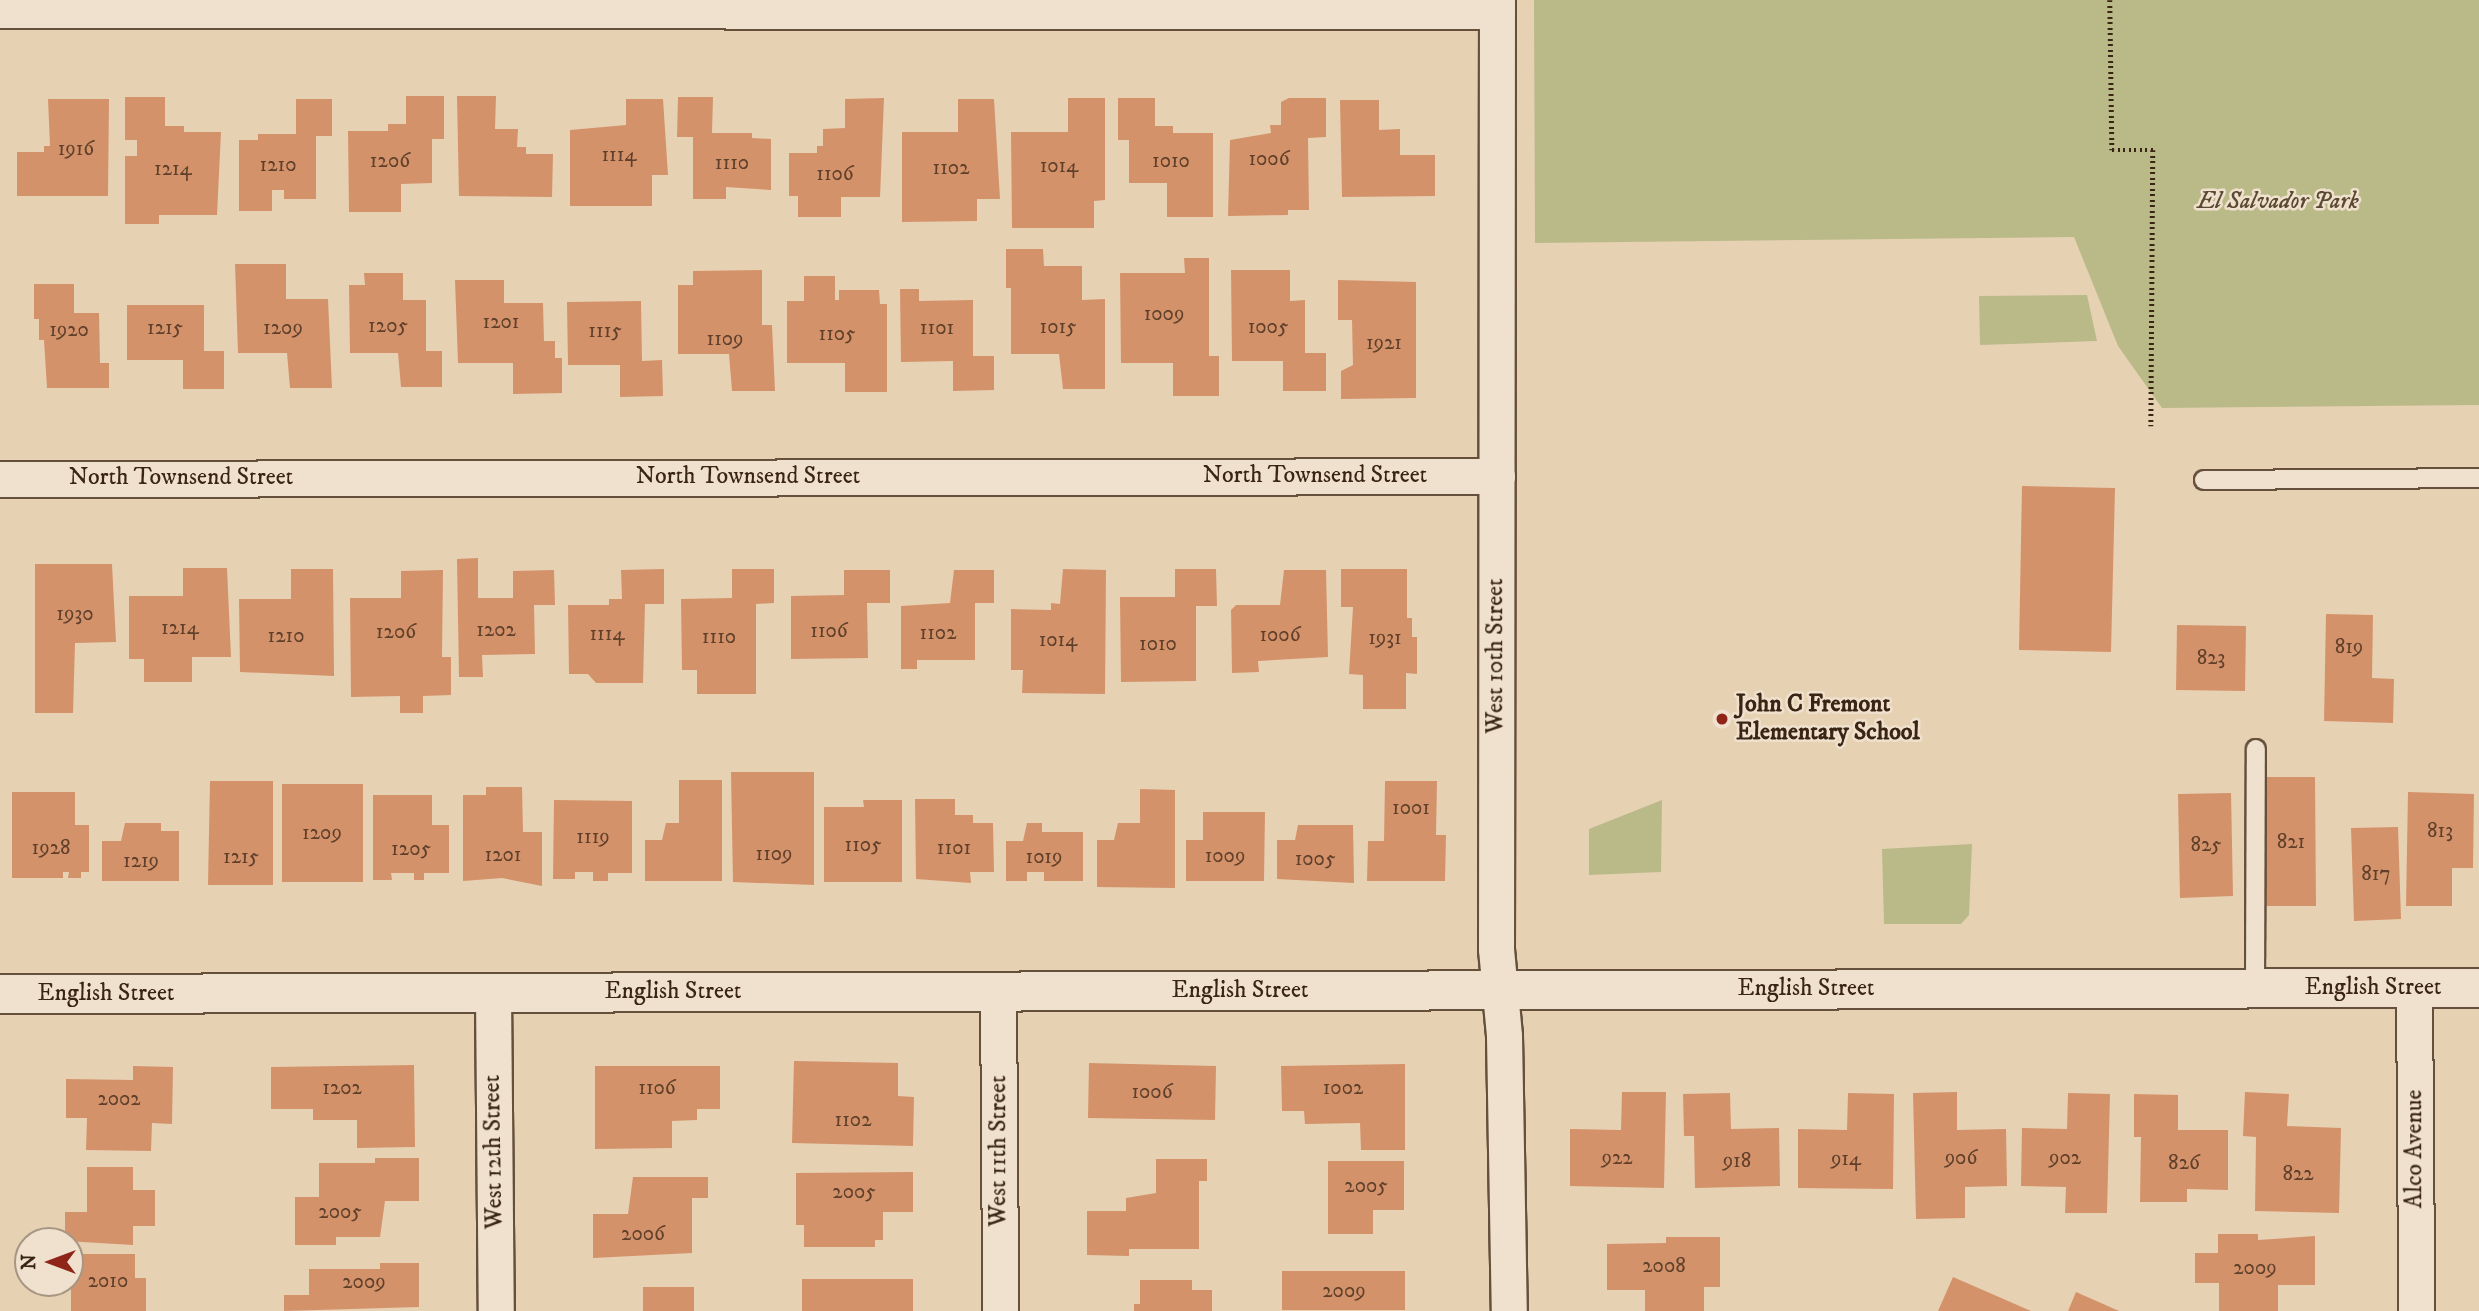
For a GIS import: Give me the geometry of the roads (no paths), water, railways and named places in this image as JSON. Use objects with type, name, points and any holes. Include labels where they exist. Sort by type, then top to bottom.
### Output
[{"type":"street","points":[[0,10],[1497,5]]},
{"type":"street","name":"West 10th Street","points":[[1497,5],[1496,949],[1500,990],[1508,1311]]},
{"type":"street","name":"North Townsend Street","points":[[0,478],[1497,476]]},
{"type":"street","name":"Alco Avenue","points":[[2414,988],[2416,1311]]},
{"type":"street","name":"English Street","points":[[0,994],[2479,988]]},
{"type":"street","name":"West 11th Street","points":[[998,991],[1000,1311]]},
{"type":"street","name":"West 12th Street","points":[[493,993],[496,1311]]},
{"type":"lane","points":[[2204,480],[2479,478]]},
{"type":"lane","points":[[2255,988],[2256,749]]},
{"type":"place","name":"John C Fremont Elementary School","points":[[1722,719]]},
{"type":"park label","name":"El Salvador Park","points":[[2278,202]]}]
